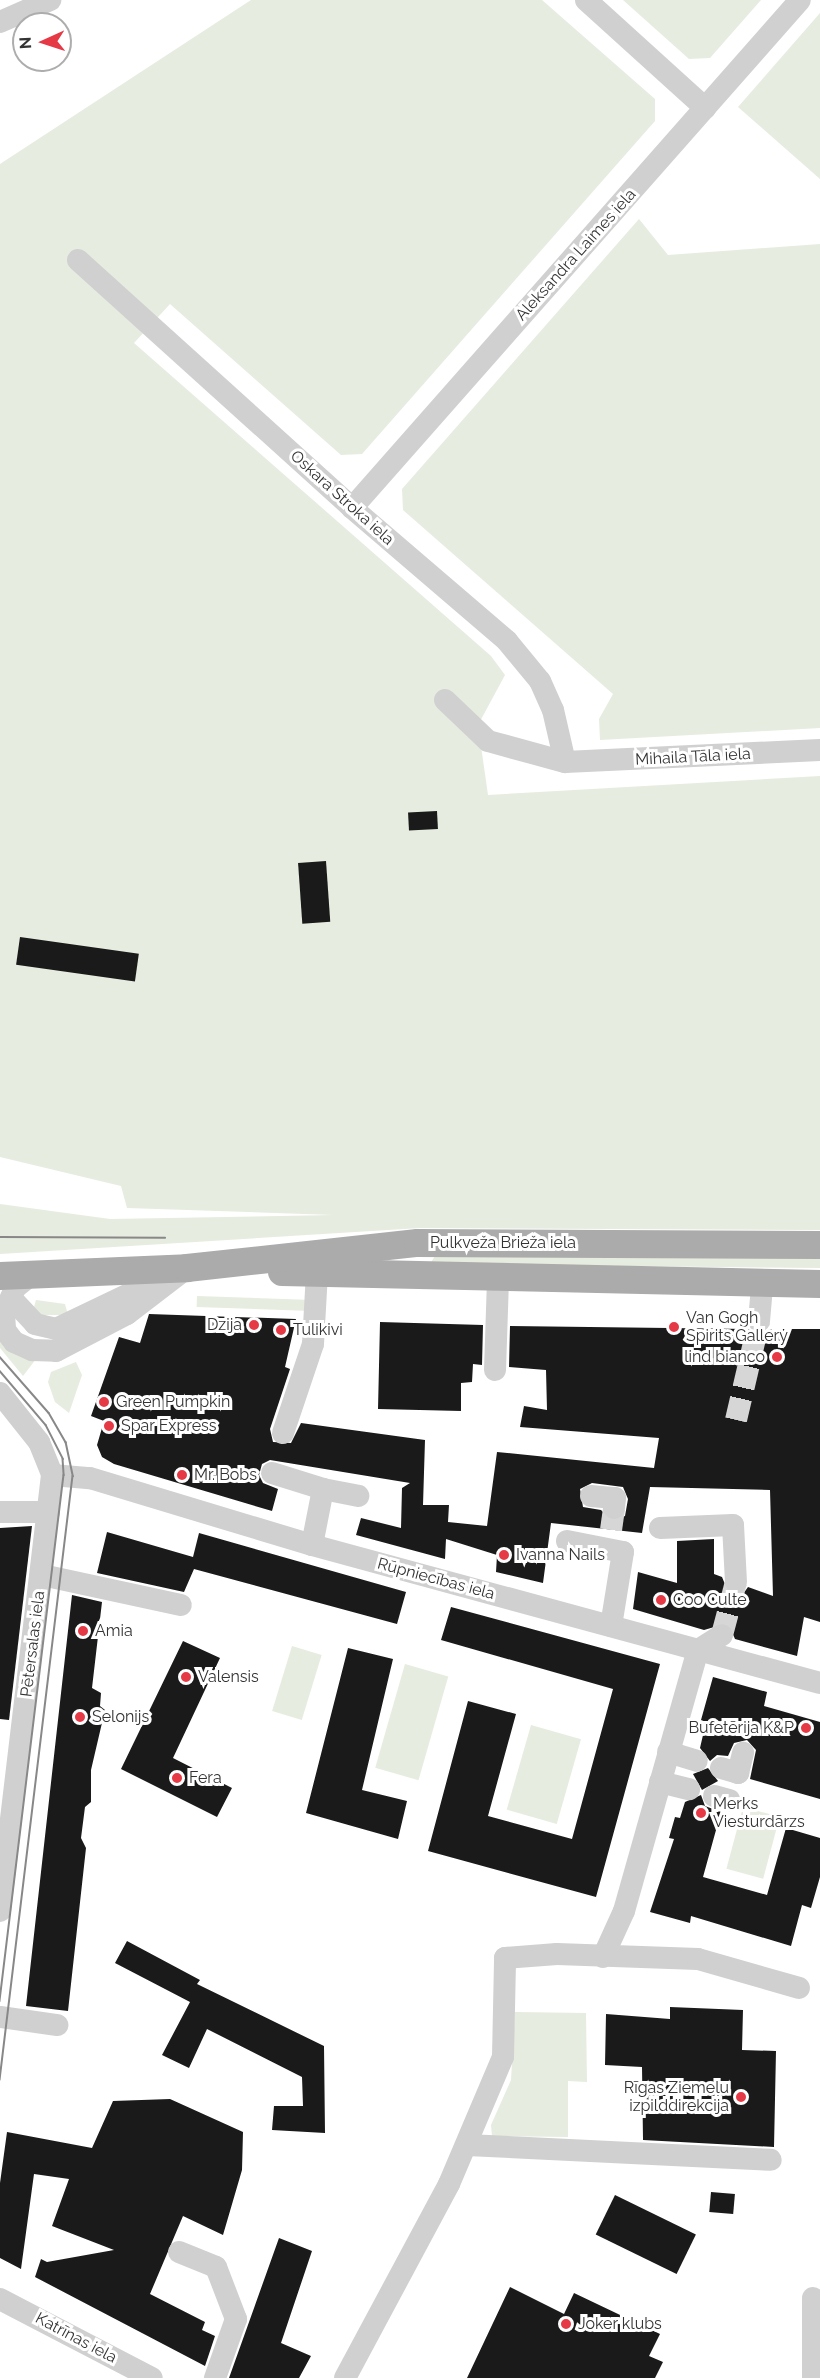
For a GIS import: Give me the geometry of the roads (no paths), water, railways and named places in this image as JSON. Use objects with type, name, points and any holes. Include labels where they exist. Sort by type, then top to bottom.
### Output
[{"type":"main road","name":"Pulkveža Brieža iela","points":[[6,1287],[31,1275],[187,1268],[418,1243],[820,1245]]},
{"type":"main road","points":[[414,1277],[400,1261],[404,1250],[418,1243]]},
{"type":"main road","name":"Pulkveža Brieža iela","points":[[187,1268],[414,1277],[820,1284]]},
{"type":"street","points":[[0,21],[50,0]]},
{"type":"street","points":[[586,0],[705,108]]},
{"type":"street","name":"Aleksandra Laimes iela","points":[[352,508],[800,0]]},
{"type":"street","name":"Oskara Stroka iela","points":[[78,260],[352,508],[524,659],[553,710],[565,762]]},
{"type":"street","name":"Mihaila Tāla iela","points":[[445,700],[488,741],[565,762],[820,750]]},
{"type":"street","points":[[6,1287],[4,1314],[6,1329],[14,1342],[32,1350],[56,1351],[127,1314],[187,1268]]},
{"type":"street","points":[[283,1433],[313,1344],[317,1273]]},
{"type":"street","points":[[495,1370],[498,1279]]},
{"type":"street","points":[[759,1321],[762,1283]]},
{"type":"street","name":"Pētersalas iela","points":[[0,1393],[39,1442],[52,1475],[42,1575],[0,1911]]},
{"type":"street","points":[[272,1473],[324,1489],[358,1496]]},
{"type":"street","name":"Rūpniecības iela","points":[[52,1475],[90,1478],[312,1545],[698,1650],[819,1678]]},
{"type":"street","points":[[312,1545],[324,1489]]},
{"type":"street","points":[[591,1496],[615,1498],[611,1529],[623,1552],[611,1626]]},
{"type":"street","points":[[0,1512],[49,1512]]},
{"type":"street","points":[[660,1528],[733,1525],[736,1582]]},
{"type":"street","points":[[567,1541],[611,1529]]},
{"type":"street","points":[[42,1575],[181,1605]]},
{"type":"street","points":[[603,1957],[624,1911],[698,1650],[722,1635]]},
{"type":"street","points":[[668,1752],[697,1761]]},
{"type":"street","points":[[721,1768],[738,1773],[743,1753]]},
{"type":"street","points":[[660,1782],[689,1789]]},
{"type":"street","points":[[345,2378],[467,2145],[503,2057],[505,1958],[698,1959],[799,1988]]},
{"type":"street","points":[[0,2017],[57,2025]]},
{"type":"street","points":[[467,2145],[771,2160]]},
{"type":"street","points":[[180,2252],[216,2266],[236,2319],[214,2378]]},
{"type":"street","points":[[813,2298],[813,2378]]},
{"type":"street","name":"Katrīnas iela","points":[[0,2299],[152,2378]]},
{"type":"tunnel","points":[[736,1420],[759,1321]]},
{"type":"tunnel","points":[[611,1530],[614,1508]]},
{"type":"tunnel","points":[[722,1635],[736,1582]]},
{"type":"tram line","points":[[0,1237],[165,1238]]},
{"type":"tram line","points":[[0,1357],[49,1413],[66,1442],[73,1476],[0,2080]]},
{"type":"tram line","points":[[0,1371],[46,1425],[63,1459],[64,1475],[0,2001]]},
{"type":"place","name":"Dzija","points":[[254,1325]]},
{"type":"place","name":"Van Gogh Spirits Gallery","points":[[674,1327]]},
{"type":"place","name":"Tulikivi","points":[[281,1330]]},
{"type":"place","name":"lind bianco","points":[[777,1357]]},
{"type":"place","name":"Green Pumpkin","points":[[104,1402]]},
{"type":"place","name":"Spar Express","points":[[109,1426]]},
{"type":"place","name":"Mr. Bobs","points":[[182,1475]]},
{"type":"place","name":"Ivanna Nails","points":[[504,1555]]},
{"type":"place","name":"Coo Culte","points":[[661,1600]]},
{"type":"place","name":"Amia","points":[[83,1631]]},
{"type":"place","name":"Valensis","points":[[186,1677]]},
{"type":"place","name":"Selonijs","points":[[80,1717]]},
{"type":"place","name":"Bufetērija K&P","points":[[806,1728]]},
{"type":"place","name":"Fera","points":[[177,1778]]},
{"type":"place","name":"Merks Viesturdārzs","points":[[701,1813]]},
{"type":"place","name":"Rīgas Ziemeļu izpilddirekcija","points":[[741,2097]]},
{"type":"place","name":"Joker klubs","points":[[566,2324]]}]
